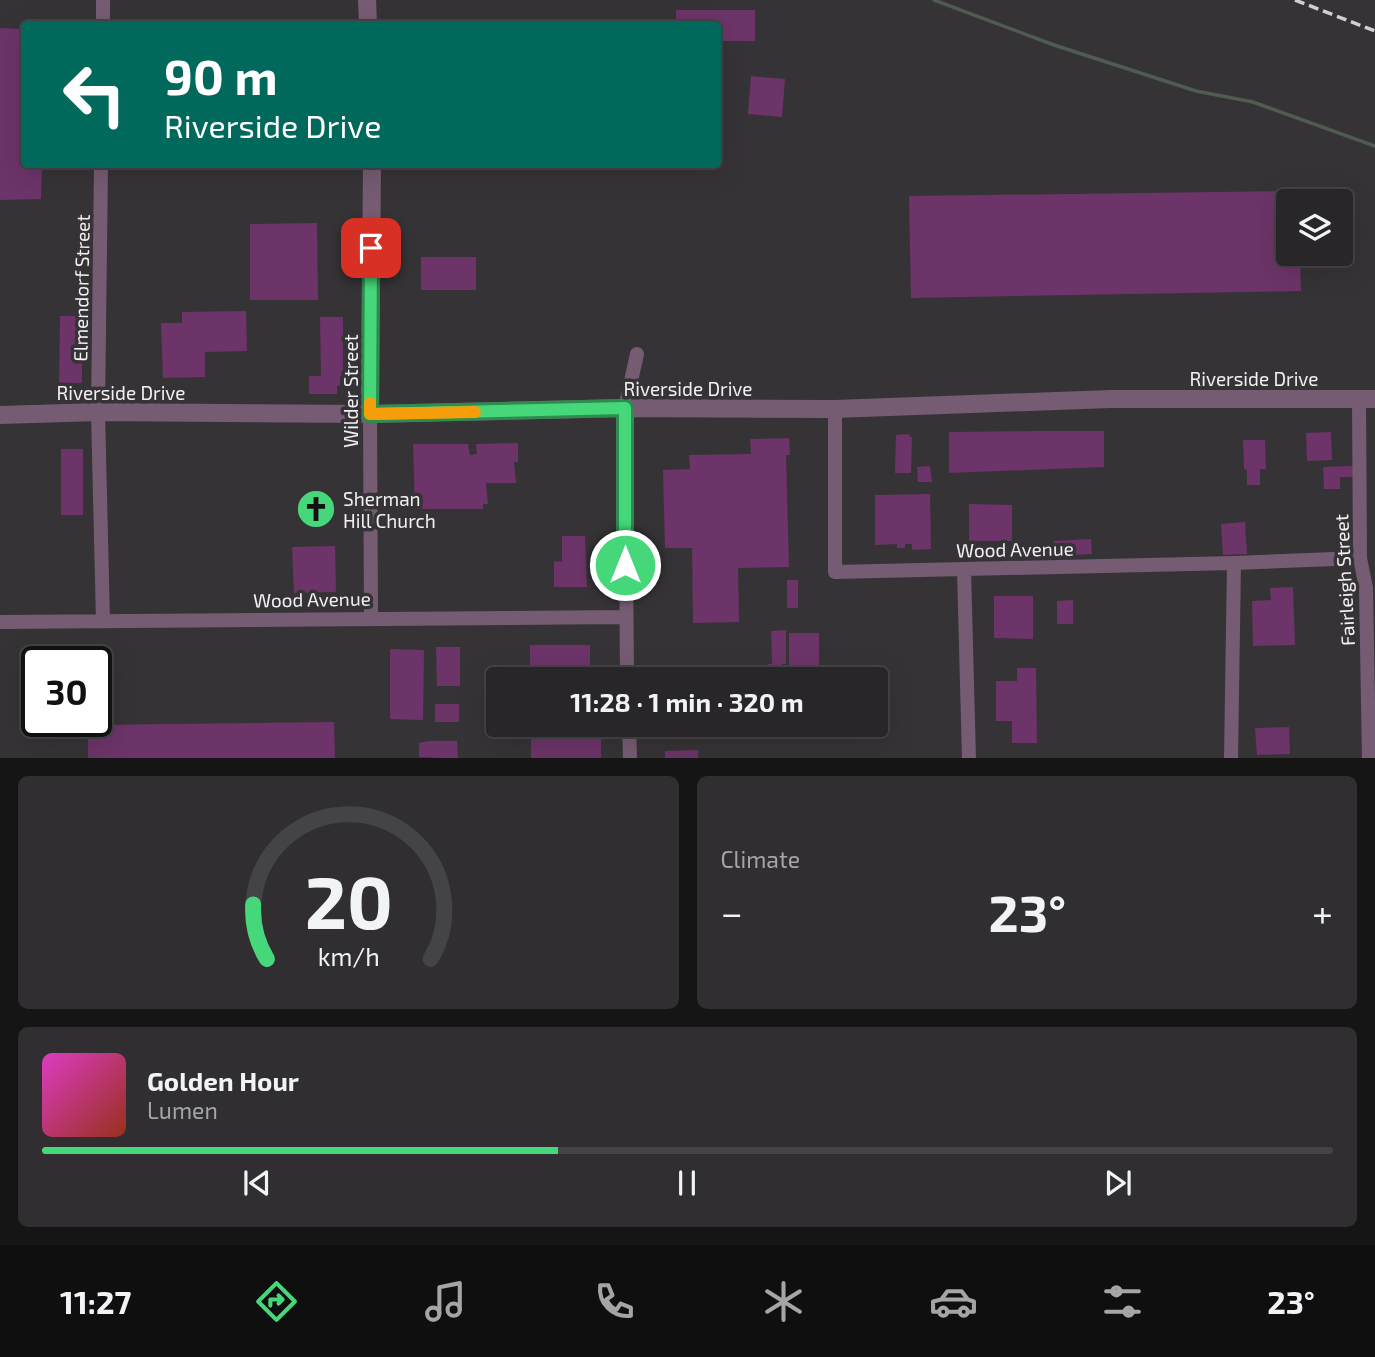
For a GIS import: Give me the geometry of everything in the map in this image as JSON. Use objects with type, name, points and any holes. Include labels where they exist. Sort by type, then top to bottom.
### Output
[{"type":"street","points":[[103,0],[103,21]]},
{"type":"street","points":[[368,0],[368,21]]},
{"type":"street","name":"Elmendorf Street","points":[[101,168],[98,412],[103,621]]},
{"type":"street","name":"Wilder Street","points":[[372,168],[372,618]]},
{"type":"street","points":[[627,667],[625,408],[637,354]]},
{"type":"street","name":"Riverside Drive","points":[[0,415],[98,412],[370,414],[625,408],[835,409],[1110,399],[1367,399]]},
{"type":"street","name":"Fairleigh Street","points":[[1367,399],[1360,558],[1370,587],[1369,758]]},
{"type":"street","name":"Wood Avenue","points":[[835,409],[835,572],[1360,558]]},
{"type":"street","points":[[1231,758],[1234,563]]},
{"type":"street","points":[[964,570],[970,758]]},
{"type":"street","name":"Wood Avenue","points":[[0,622],[625,617]]},
{"type":"street","points":[[629,737],[630,758]]},
{"type":"building","points":[[676,10],[755,10],[755,41],[721,41],[721,21],[676,21]]},
{"type":"building","points":[[0,28],[21,29],[21,168],[42,168],[41,199],[0,200]]},
{"type":"building","points":[[751,76],[785,79],[782,117],[748,114]]},
{"type":"building","points":[[1276,191],[1276,266],[1300,266],[1301,291],[911,298],[909,196]]},
{"type":"building","points":[[317,223],[318,300],[250,300],[250,224]]},
{"type":"building","points":[[421,257],[476,257],[476,290],[421,290]]},
{"type":"building","points":[[246,311],[247,351],[205,352],[205,377],[163,378],[161,323],[182,323],[182,312]]},
{"type":"building","points":[[60,316],[82,316],[82,383],[59,383]]},
{"type":"building","points":[[320,317],[343,317],[343,376],[340,376],[337,394],[309,394],[309,376],[321,376]]},
{"type":"building","points":[[1104,431],[1104,467],[949,473],[949,432]]},
{"type":"building","points":[[1331,432],[1332,460],[1307,461],[1306,433]]},
{"type":"building","points":[[909,434],[912,437],[911,473],[895,473],[896,435]]},
{"type":"building","points":[[789,438],[790,455],[786,455],[789,567],[738,568],[739,622],[693,623],[692,548],[665,548],[663,470],[690,469],[689,455],[751,454],[750,439]]},
{"type":"building","points":[[1243,440],[1265,440],[1266,469],[1260,469],[1260,485],[1247,485]]},
{"type":"building","points":[[518,443],[518,462],[514,462],[516,483],[486,483],[488,504],[483,504],[483,509],[415,509],[413,444],[468,444],[470,455],[477,454],[476,444]]},
{"type":"building","points":[[61,449],[83,449],[83,515],[61,515]]},
{"type":"building","points":[[930,466],[932,482],[918,482],[917,467]]},
{"type":"building","points":[[1353,466],[1353,477],[1340,477],[1340,489],[1324,489],[1323,467]]},
{"type":"building","points":[[930,494],[931,549],[912,550],[912,544],[905,544],[905,548],[897,548],[897,544],[875,545],[875,495]]},
{"type":"building","points":[[969,504],[1012,505],[1012,541],[969,541]]},
{"type":"building","points":[[1245,522],[1247,554],[1223,555],[1221,524]]},
{"type":"building","points":[[562,536],[585,536],[587,587],[554,587],[554,561],[562,562]]},
{"type":"building","points":[[1091,539],[1092,554],[1055,556],[1054,541]]},
{"type":"building","points":[[335,546],[336,592],[294,593],[292,547]]},
{"type":"building","points":[[787,580],[798,580],[798,608],[787,608]]},
{"type":"building","points":[[1293,587],[1295,645],[1253,646],[1252,601],[1271,600],[1270,588]]},
{"type":"building","points":[[994,596],[1033,596],[1033,639],[994,638]]},
{"type":"building","points":[[1073,600],[1073,624],[1057,624],[1057,601]]},
{"type":"building","points":[[786,630],[786,664],[782,664],[782,667],[768,667],[768,664],[772,664],[771,631]]},
{"type":"building","points":[[789,633],[819,633],[819,667],[789,667]]},
{"type":"building","points":[[530,645],[590,645],[590,667],[530,667]]},
{"type":"building","points":[[436,647],[460,647],[460,686],[437,686]]},
{"type":"building","points":[[390,649],[424,650],[423,720],[390,719]]},
{"type":"building","points":[[1017,668],[1036,668],[1037,743],[1012,743],[1012,721],[996,721],[996,681],[1017,681]]},
{"type":"building","points":[[435,704],[459,704],[459,722],[435,722]]},
{"type":"building","points":[[334,722],[335,758],[88,758],[88,737],[112,737],[112,725]]},
{"type":"building","points":[[1289,727],[1290,754],[1257,755],[1255,728]]},
{"type":"building","points":[[531,739],[601,739],[601,758],[531,758]]},
{"type":"building","points":[[457,741],[458,758],[419,757],[419,743]]},
{"type":"building","points":[[698,750],[698,758],[665,758],[665,751]]},
{"type":"waterway","points":[[934,0],[1054,45],[1196,91],[1253,102],[1375,146]]},
{"type":"railway","points":[[1295,0],[1375,31]]},
{"type":"slow traffic","points":[[370,403],[370,414],[475,412]]},
{"type":"place","name":"Sherman Hill Church","points":[[316,509]]},
{"type":"route","points":[[371,248],[370,414],[625,408],[625,565]]}]
